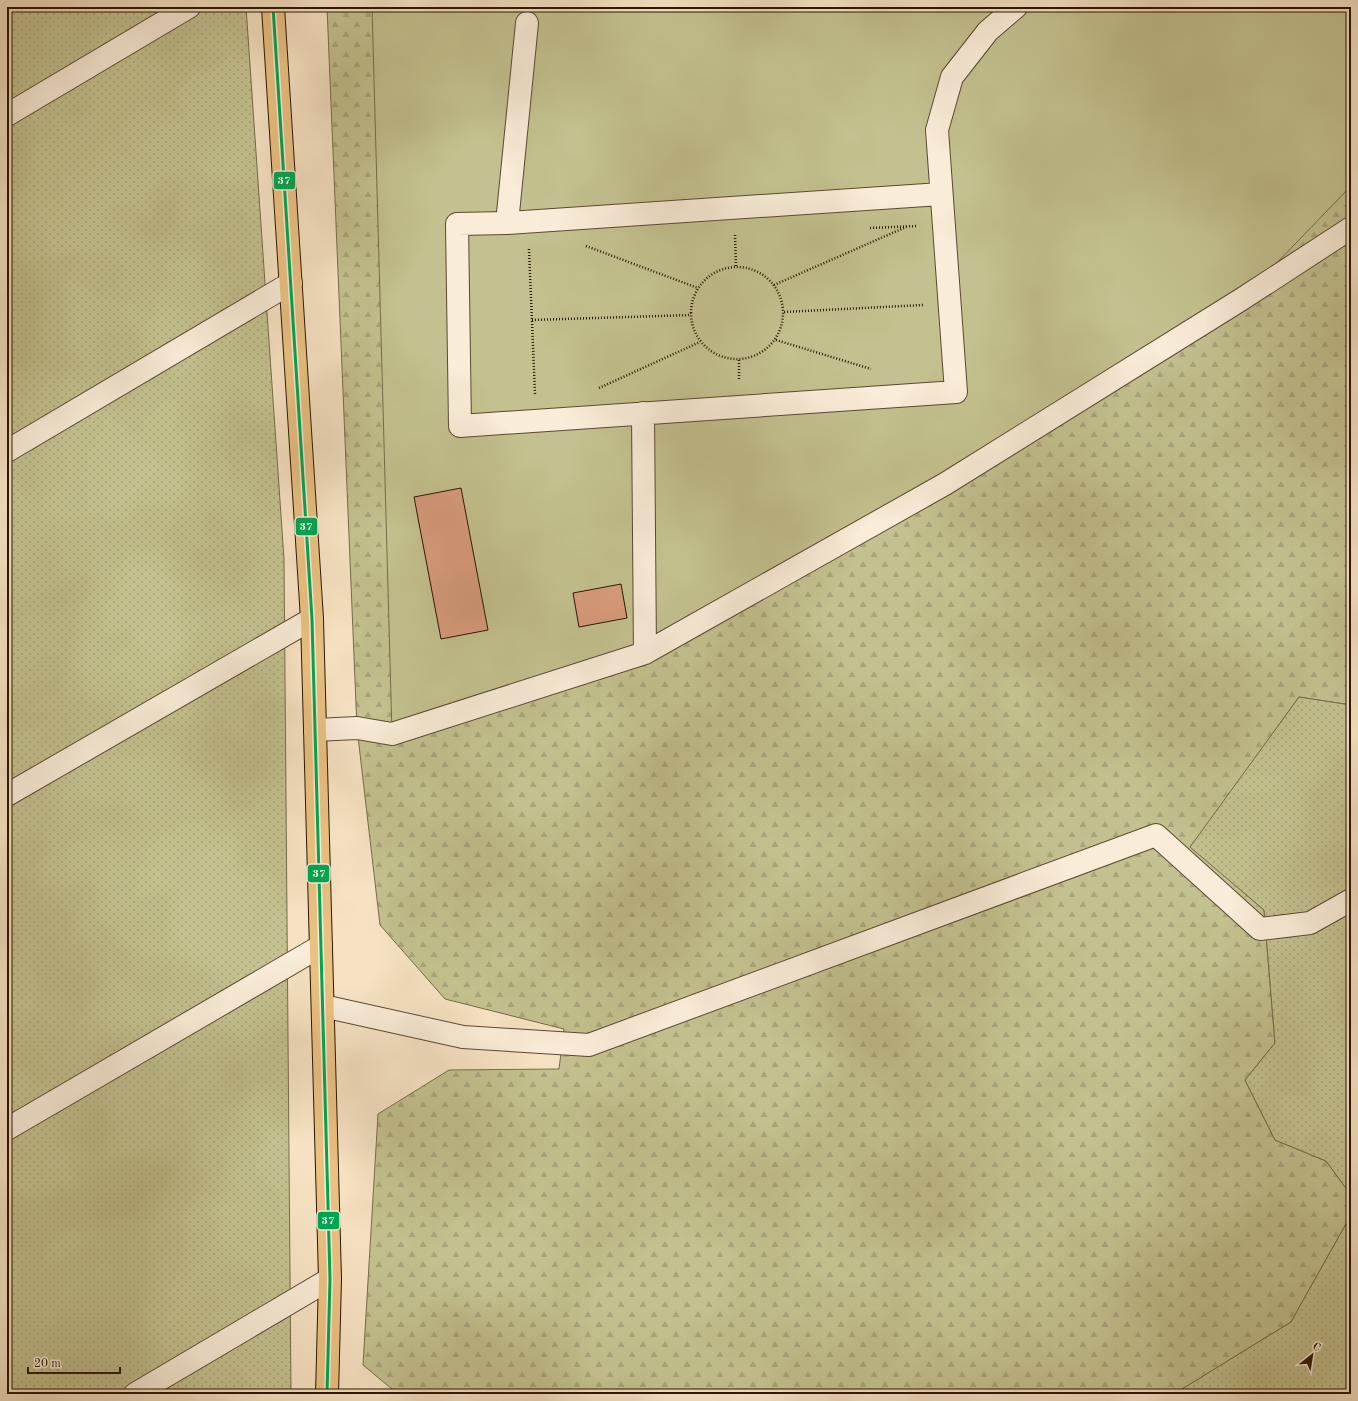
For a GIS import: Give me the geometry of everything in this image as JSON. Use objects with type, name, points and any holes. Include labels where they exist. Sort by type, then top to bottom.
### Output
[{"type":"main road","points":[[273,7],[312,620],[330,1279],[327,1394]]},
{"type":"lane","points":[[7,115],[189,7]]},
{"type":"lane","points":[[942,194],[507,223],[457,224],[460,426],[956,392],[942,194],[937,130],[952,77],[988,31],[1016,7]]},
{"type":"lane","points":[[507,223],[527,23]]},
{"type":"lane","points":[[315,730],[357,728],[392,734],[645,653],[945,484],[1242,299],[1351,228]]},
{"type":"lane","points":[[7,450],[291,283]]},
{"type":"lane","points":[[643,413],[645,653]]},
{"type":"lane","points":[[7,795],[312,620]]},
{"type":"lane","points":[[323,1006],[464,1037],[589,1045],[1156,835],[1260,929],[1310,923],[1351,900]]},
{"type":"lane","points":[[7,1129],[321,946]]},
{"type":"lane","points":[[135,1394],[330,1279]]},
{"type":"path","points":[[774,285],[909,226]]},
{"type":"path","points":[[869,228],[921,226]]},
{"type":"path","points":[[727,234],[743,234]]},
{"type":"path","points":[[735,234],[736,267]]},
{"type":"path","points":[[528,242],[535,400]]},
{"type":"path","points":[[578,243],[698,288]]},
{"type":"path","points":[[736,267],[750,269],[763,275],[774,285],[781,298],[784,312],[782,326],[776,340],[766,350],[753,358],[739,360],[724,358],[711,352],[700,342],[693,329],[691,315],[692,300],[698,288],[708,277],[721,270],[736,267]]},
{"type":"path","points":[[784,312],[931,305]]},
{"type":"path","points":[[532,320],[691,315]]},
{"type":"path","points":[[776,340],[878,372]]},
{"type":"path","points":[[592,391],[700,342]]},
{"type":"green space","points":[[7,7],[246,7],[284,559],[291,1394],[7,1394]]},
{"type":"green space","points":[[327,7],[397,7],[1351,125],[1351,705],[1299,697],[1191,847],[1264,910],[1275,1043],[1245,1080],[1275,1140],[1326,1161],[1351,1195],[1351,1215],[1291,1322],[1174,1394],[398,1394],[363,1365],[378,1114],[449,1070],[559,1069],[564,1029],[445,999],[380,925],[357,728]]},
{"type":"green space","points":[[372,7],[1351,7],[1351,186],[1242,299],[645,653],[392,734]]},
{"type":"green space","points":[[1299,697],[1351,705],[1351,1195],[1326,1161],[1275,1140],[1245,1080],[1275,1043],[1264,910],[1190,847]]},
{"type":"green space","points":[[1351,1215],[1351,1394],[1174,1394],[1291,1322]]},
{"type":"building","points":[[461,488],[488,630],[441,639],[414,497]]},
{"type":"building","points":[[621,584],[627,618],[579,627],[573,593]]},
{"type":"transit line","name":"37","points":[[273,7],[312,619],[330,1279],[327,1394]]}]
